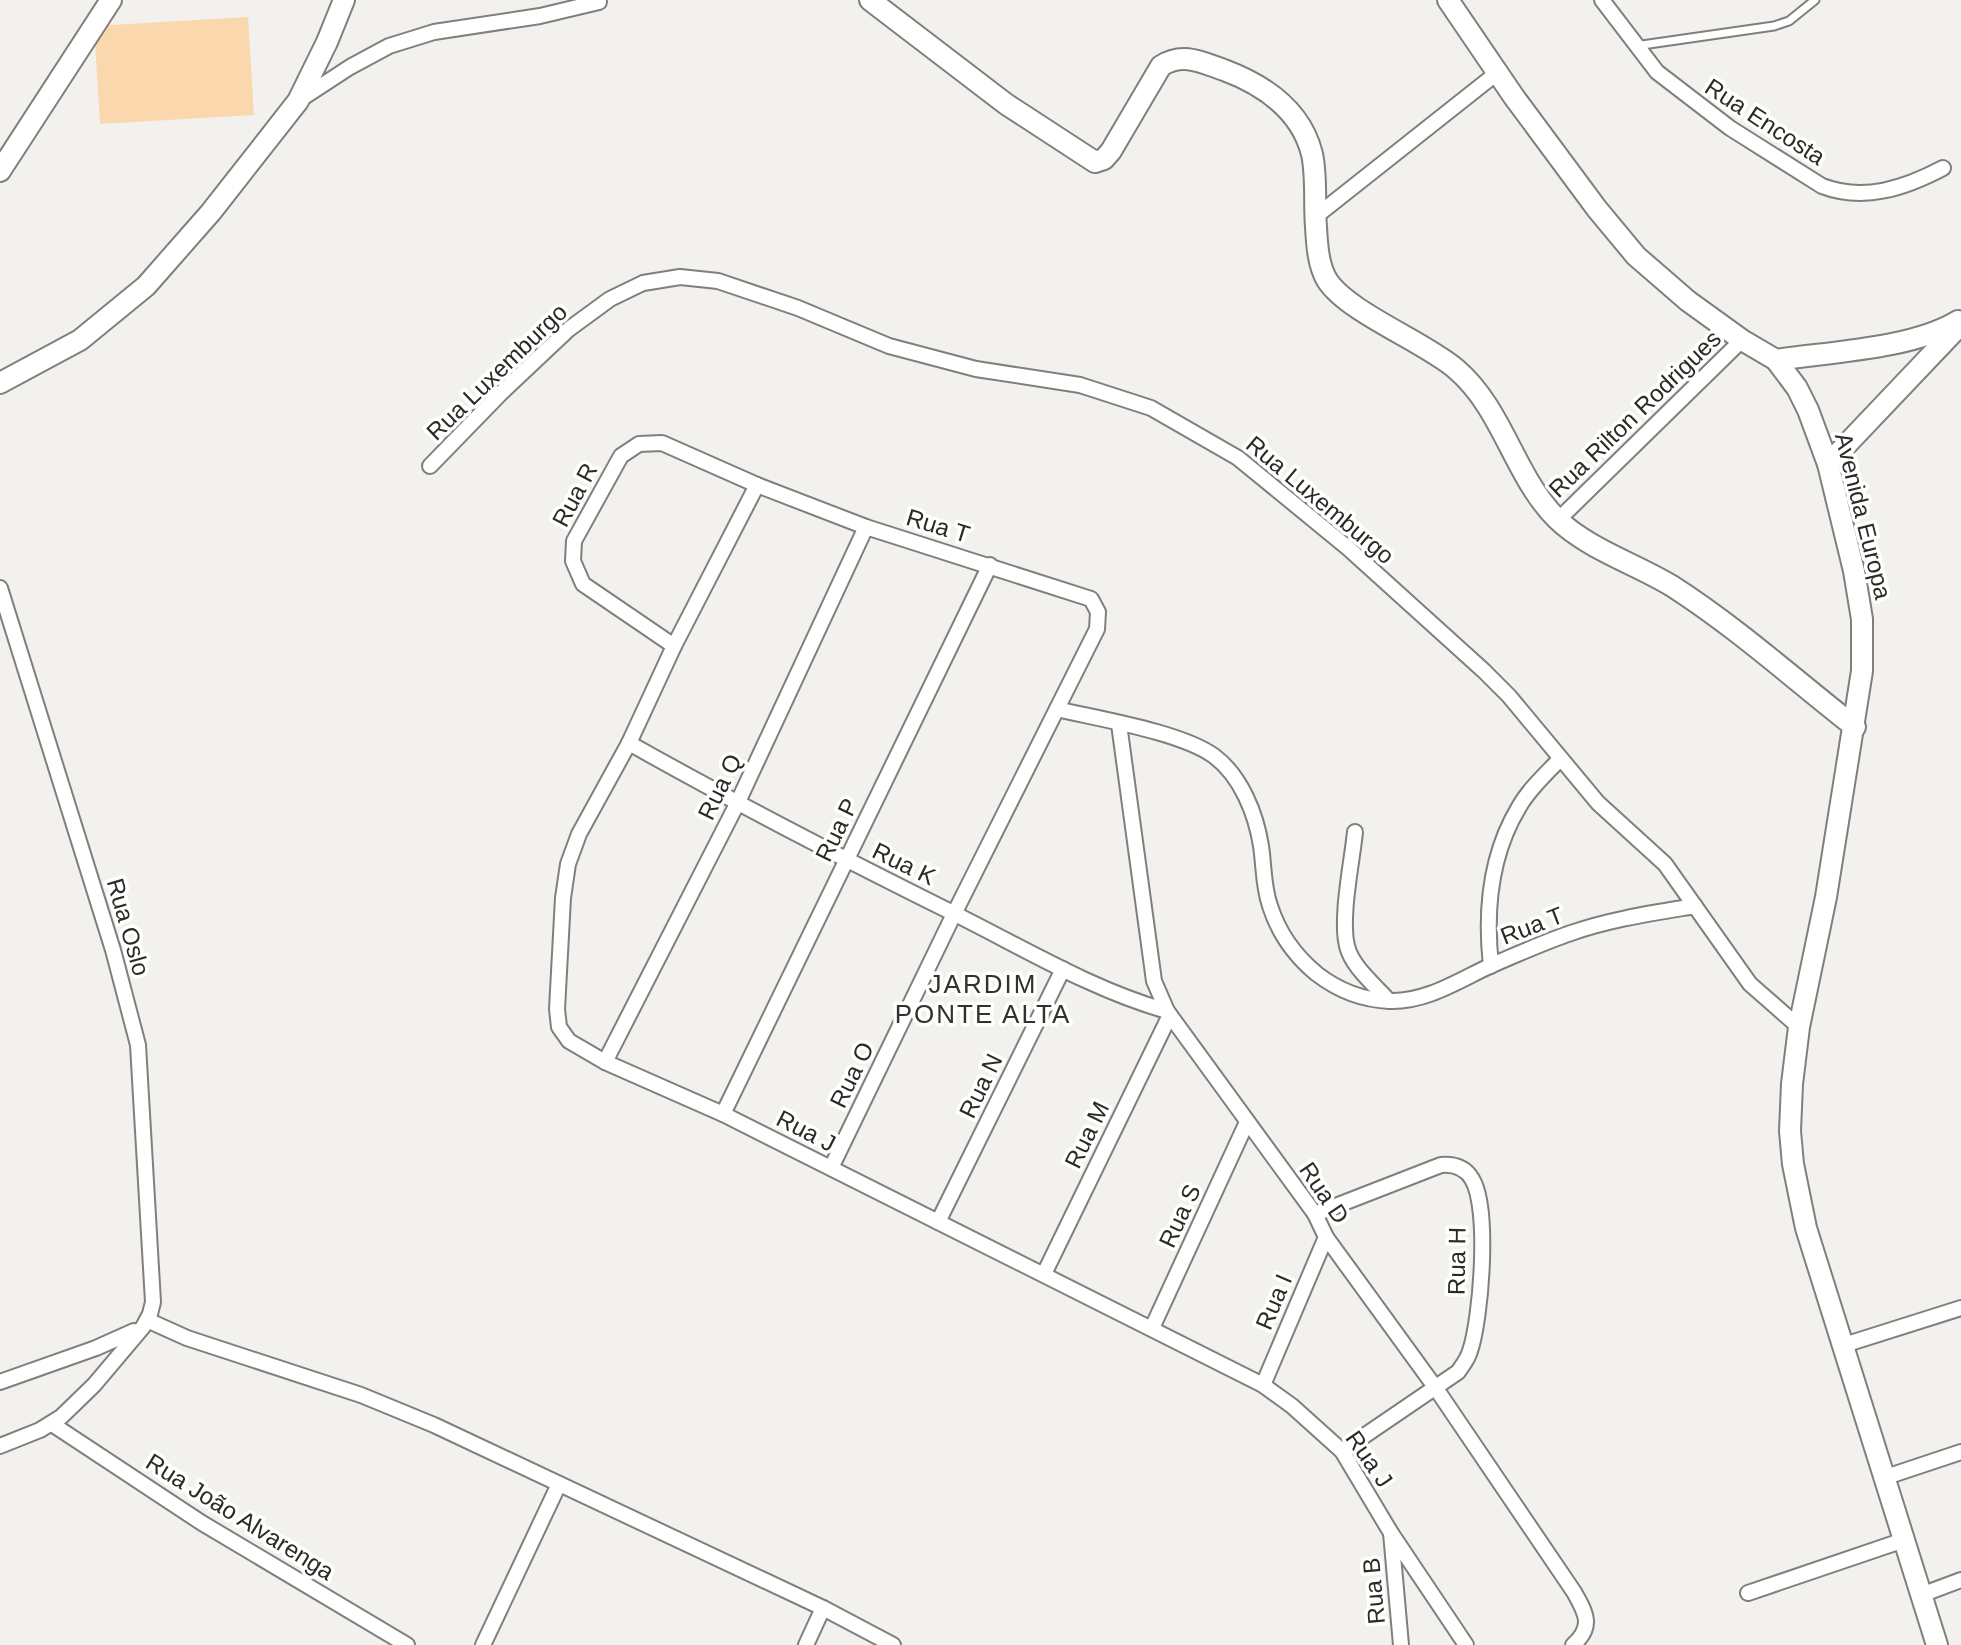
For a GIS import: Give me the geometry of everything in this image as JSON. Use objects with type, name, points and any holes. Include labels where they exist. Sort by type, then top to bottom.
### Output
[{"type":"street","points":[[0,171],[111,0]]},
{"type":"street","points":[[0,383],[80,340],[146,286],[211,212],[298,101],[344,0]]},
{"type":"street","points":[[870,0],[1006,104],[1095,162],[1104,159],[1111,151],[1161,66],[1174,58],[1190,58],[1245,78],[1276,96],[1301,126],[1312,155],[1318,253],[1327,280],[1347,299],[1454,367],[1478,389],[1537,493],[1558,520],[1599,548],[1671,585],[1855,727]]},
{"type":"street","name":"Avenida Europa","points":[[1448,0],[1497,73],[1597,209],[1636,256],[1688,301],[1776,360],[1797,388],[1828,464],[1854,571],[1862,619],[1862,671],[1826,897],[1799,1027],[1792,1084],[1790,1131],[1793,1164],[1806,1228],[1937,1645]]},
{"type":"street","name":"Rua Encosta","points":[[1602,0],[1657,72],[1730,128],[1822,186],[1839,192],[1864,194],[1920,180],[1943,168]]},
{"type":"street","points":[[298,101],[389,46],[434,32],[540,16],[599,2]]},
{"type":"street","points":[[1315,217],[1497,73]]},
{"type":"street","name":"Rua Luxemburgo","points":[[430,466],[569,329],[610,299],[643,283],[680,277],[718,281],[798,308],[889,346],[976,369],[1080,385],[1151,408],[1238,458],[1348,548],[1484,671],[1509,696],[1613,819],[1665,864],[1750,984],[1799,1027]]},
{"type":"street","points":[[1776,360],[1892,343],[1928,335],[1961,321]]},
{"type":"street","points":[[1828,464],[1961,321]]},
{"type":"street","name":"Rua Rilton Rodrigues","points":[[1558,520],[1742,340]]},
{"type":"street","points":[[1892,343],[1910,359],[1913,376]]},
{"type":"street","name":"Rua T","points":[[662,443],[757,485],[866,527],[1091,599],[1098,612],[1097,629],[954,914]]},
{"type":"street","name":"Rua R","points":[[662,443],[639,444],[621,456],[574,541],[573,561],[583,584],[674,646]]},
{"type":"street","name":"Rua J","points":[[757,485],[674,646],[629,743],[579,834],[568,864],[563,898],[557,1009],[559,1027],[569,1041],[605,1062],[723,1114],[1263,1385],[1292,1406],[1342,1451],[1391,1533],[1466,1645]]},
{"type":"street","name":"Rua Q","points":[[605,1062],[737,804],[866,527]]},
{"type":"street","name":"Rua P","points":[[723,1114],[990,565]]},
{"type":"street","name":"Rua Oslo","points":[[0,588],[113,950],[138,1045],[142,1155],[153,1291],[152,1308],[145,1324]]},
{"type":"street","name":"Rua T","points":[[1057,709],[1184,741],[1214,757],[1236,781],[1251,807],[1261,844],[1270,905],[1297,958],[1333,987],[1359,997],[1389,1001],[1412,999],[1584,929],[1695,906]]},
{"type":"street","name":"Rua D","points":[[1119,724],[1154,981],[1168,1013],[1315,1214],[1326,1237],[1435,1387],[1582,1606],[1587,1623],[1573,1645]]},
{"type":"street","name":"Rua K","points":[[629,743],[737,804],[1063,969],[1168,1013]]},
{"type":"street","points":[[1491,966],[1487,932],[1490,887],[1503,841],[1519,807],[1560,759]]},
{"type":"street","points":[[1355,832],[1347,947],[1356,964],[1389,1001]]},
{"type":"street","name":"Rua O","points":[[831,1168],[954,914]]},
{"type":"street","name":"Rua N","points":[[938,1222],[1063,969]]},
{"type":"street","name":"Rua M","points":[[1044,1274],[1168,1013]]},
{"type":"street","name":"Rua S","points":[[1152,1328],[1247,1122]]},
{"type":"street","name":"Rua H","points":[[1315,1214],[1441,1165],[1459,1167],[1474,1181],[1478,1196],[1482,1245],[1475,1332],[1469,1355],[1458,1372],[1342,1451]]},
{"type":"street","name":"Rua I","points":[[1263,1385],[1326,1237]]},
{"type":"street","points":[[1844,1345],[1961,1308]]},
{"type":"street","points":[[0,1382],[96,1348],[145,1324],[361,1395],[434,1425],[823,1608],[893,1645]]},
{"type":"street","points":[[0,1446],[52,1424],[94,1385],[145,1324]]},
{"type":"street","name":"Rua João Alvarenga","points":[[52,1424],[202,1523],[407,1645]]},
{"type":"street","points":[[1886,1477],[1961,1452]]},
{"type":"street","points":[[483,1645],[559,1484]]},
{"type":"street","name":"Rua B","points":[[1391,1533],[1401,1645]]},
{"type":"street","points":[[1748,1593],[1904,1540]]},
{"type":"street","points":[[1921,1595],[1961,1580]]},
{"type":"street","points":[[806,1645],[823,1608]]},
{"type":"lane","points":[[1635,46],[1774,26],[1789,21],[1815,0]]},
{"type":"shaded area","points":[[248,17],[254,115],[100,124],[94,26]]},
{"type":"district","name":"JARDIM PONTE ALTA","points":[[983,999]]}]
